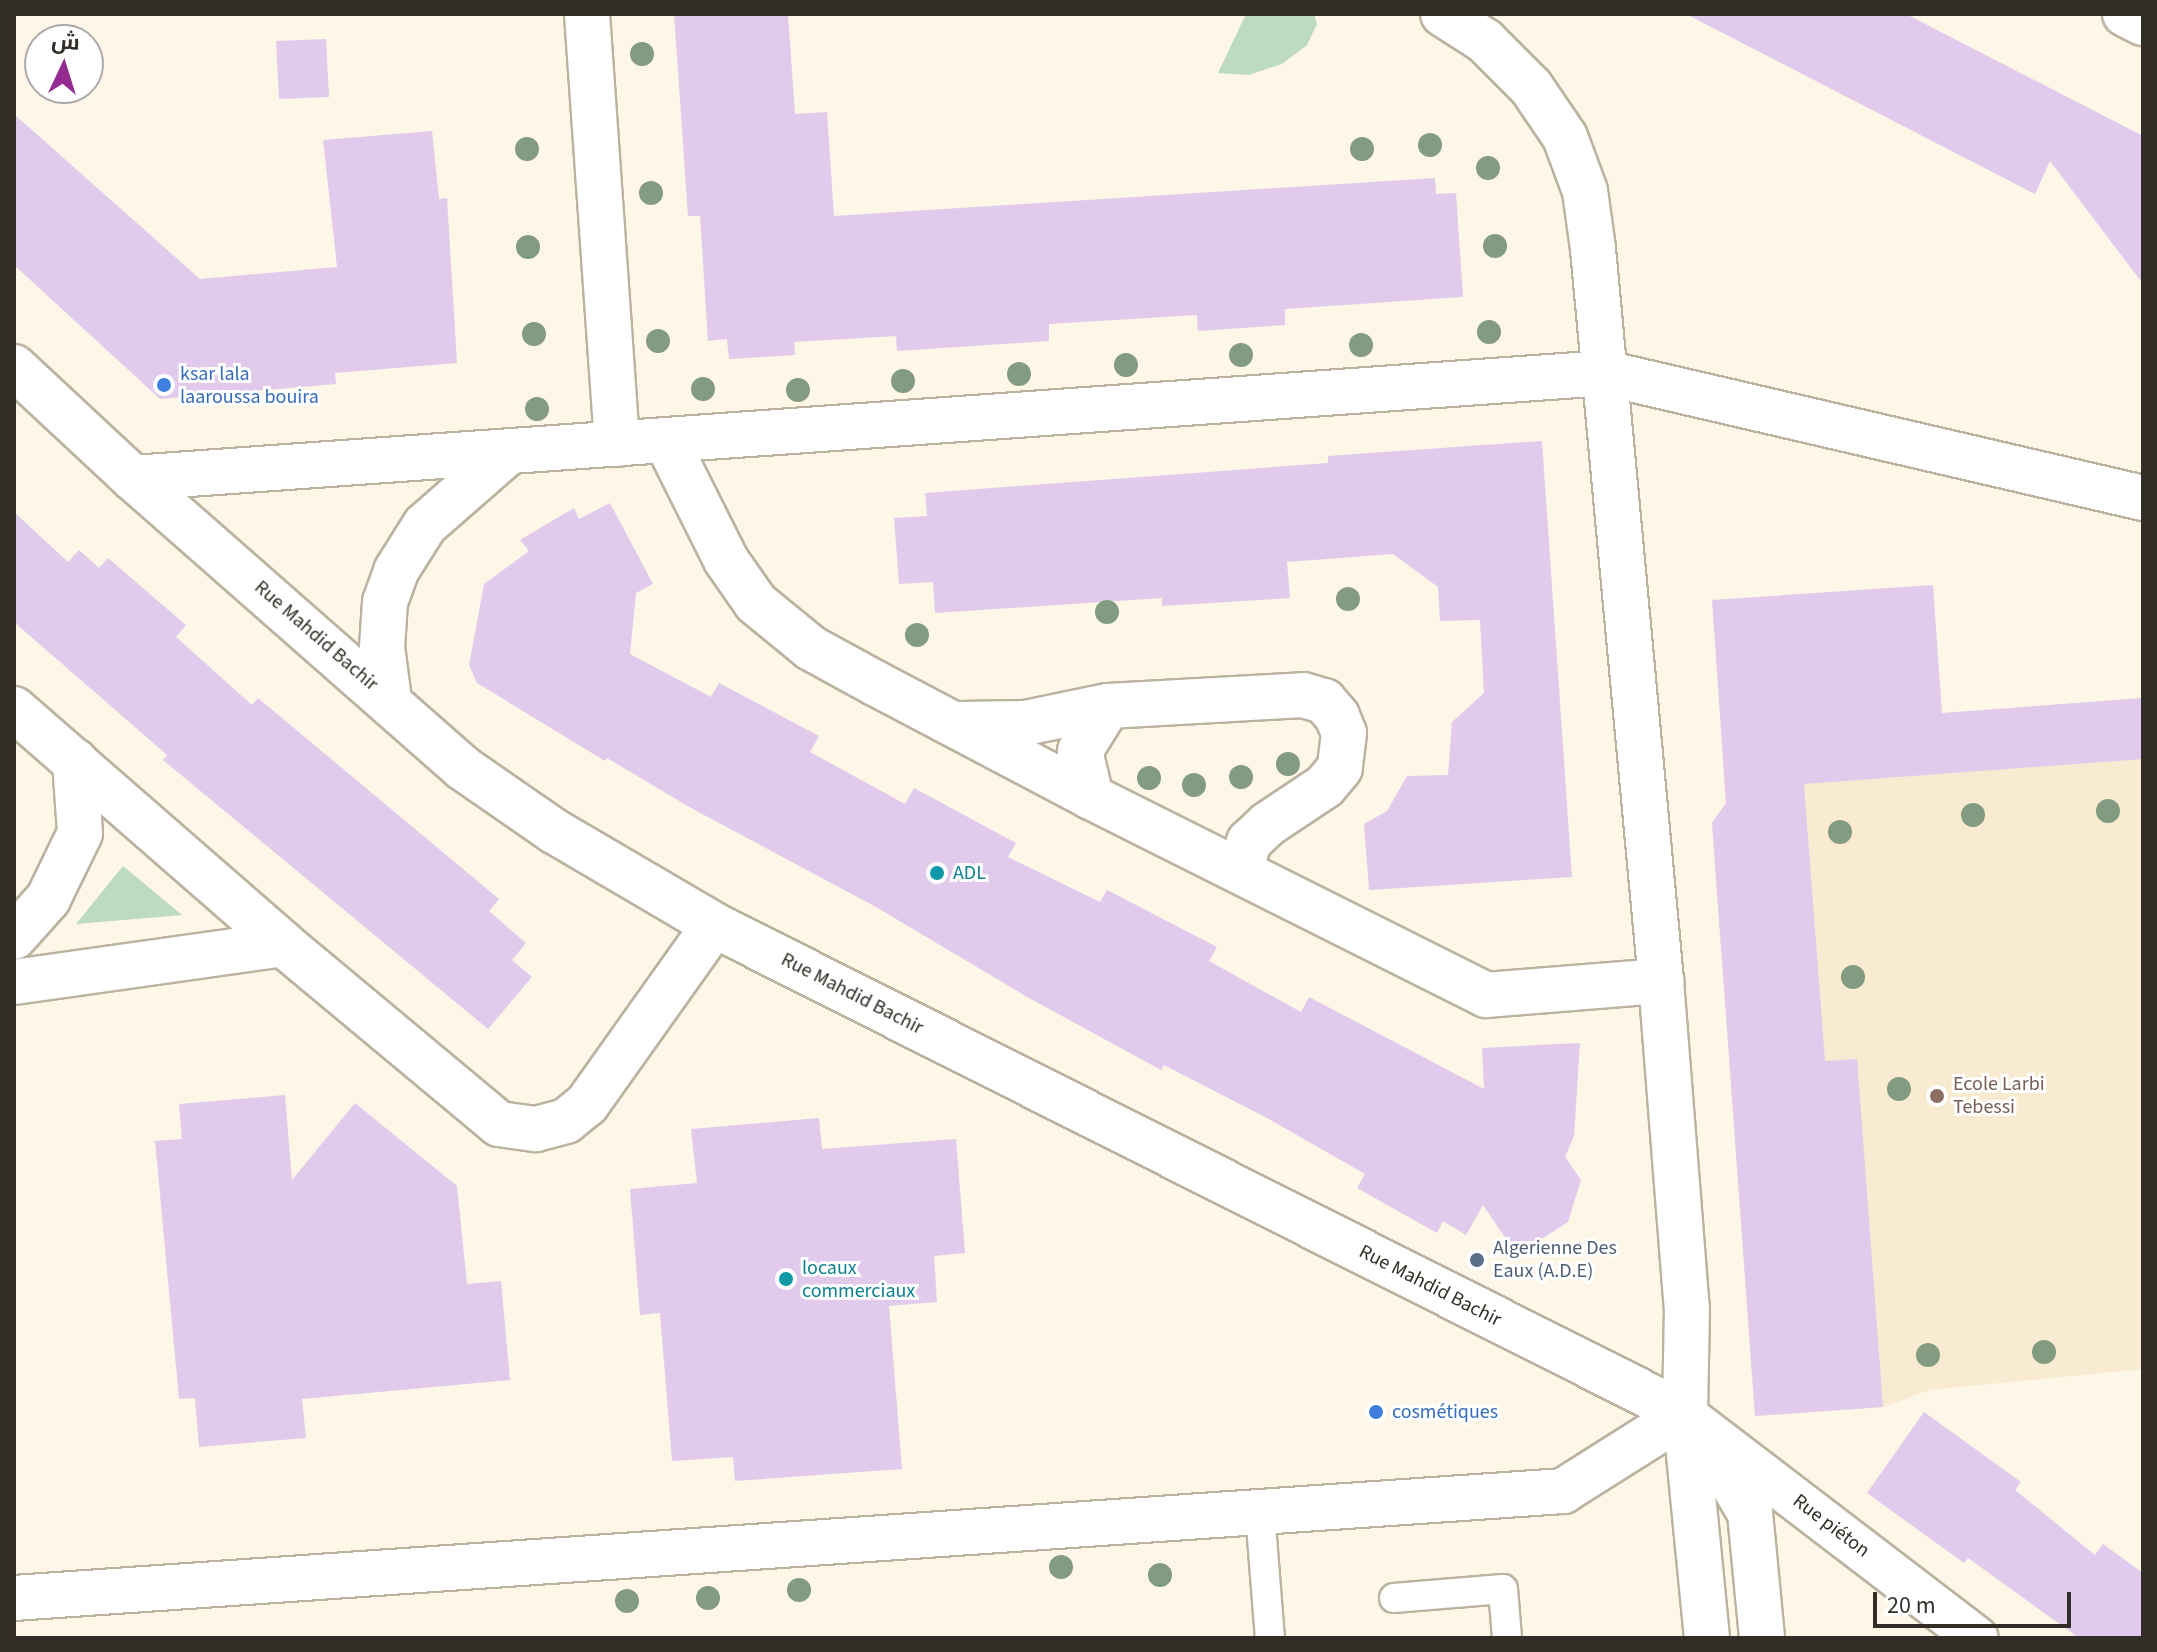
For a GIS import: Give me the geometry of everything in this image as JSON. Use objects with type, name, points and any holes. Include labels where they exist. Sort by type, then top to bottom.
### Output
[{"type":"street","points":[[587,14],[617,444]]},
{"type":"street","points":[[1443,14],[1485,41],[1531,87],[1565,137],[1585,191],[1605,373],[1661,981],[1687,1308],[1685,1414],[1707,1638]]},
{"type":"street","points":[[2125,14],[2143,23]]},
{"type":"street","name":"Rue Mahdid Bachir","points":[[14,367],[133,478],[463,768],[554,831],[714,925],[1685,1414]]},
{"type":"street","points":[[133,478],[506,454],[1605,373],[2143,498]]},
{"type":"street","points":[[666,440],[726,560],[756,603],[811,648],[1091,797],[1486,995],[1661,981]]},
{"type":"street","points":[[389,700],[382,647],[385,602],[396,571],[425,525],[506,454]]},
{"type":"street","points":[[953,724],[1025,723],[1108,706],[1303,695],[1324,701],[1337,716],[1344,733],[1340,768],[1325,786],[1268,824],[1249,842],[1240,871]]},
{"type":"street","points":[[1091,797],[1080,751],[1108,706]]},
{"type":"street","points":[[14,709],[283,944],[499,1124],[536,1129],[566,1121],[587,1104],[714,925]]},
{"type":"street","points":[[14,937],[48,899],[80,833],[75,761]]},
{"type":"street","points":[[14,982],[283,944]]},
{"type":"street","points":[[14,1598],[1563,1491],[1685,1414]]},
{"type":"street","points":[[1685,1414],[1700,1446],[1732,1483],[1750,1513],[1762,1638]]},
{"type":"street","name":"Rue piéton","points":[[1685,1414],[1977,1638]]},
{"type":"lane","points":[[1260,1512],[1270,1638]]},
{"type":"lane","points":[[1394,1598],[1503,1589],[1507,1638]]},
{"type":"shaded area","name":"Ecole Larbi Tebessi","points":[[2143,698],[2143,1369],[1929,1390],[1883,1407],[1755,1416],[1712,823],[1726,803],[1721,730]]},
{"type":"green space","points":[[1246,14],[1314,14],[1317,24],[1307,45],[1282,64],[1248,75],[1218,73]]},
{"type":"green space","points":[[123,866],[182,915],[76,924]]},
{"type":"building","points":[[674,14],[788,14],[795,114],[827,112],[834,216],[1435,178],[1436,194],[1456,193],[1463,297],[1285,309],[1285,325],[1198,331],[1197,315],[1049,324],[1049,341],[897,351],[896,336],[794,342],[795,355],[729,359],[727,339],[708,341],[700,216],[688,216]]},
{"type":"building","points":[[1686,14],[1906,14],[2143,136],[2143,284],[2050,161],[2035,194]]},
{"type":"building","points":[[326,39],[329,97],[279,99],[276,41]]},
{"type":"building","points":[[14,114],[200,279],[337,267],[323,140],[432,131],[439,199],[447,198],[457,363],[335,373],[336,384],[160,399],[14,265]]},
{"type":"building","points":[[1542,441],[1572,877],[1369,890],[1364,824],[1387,811],[1407,776],[1448,775],[1452,722],[1484,693],[1480,620],[1440,621],[1438,587],[1393,554],[1287,562],[1290,598],[1162,606],[1162,598],[935,613],[933,582],[899,584],[894,518],[927,516],[925,493],[1328,463],[1328,456]]},
{"type":"building","name":"ADL","points":[[610,503],[653,584],[636,593],[630,654],[711,697],[719,683],[819,736],[810,752],[905,804],[914,788],[1016,843],[1008,857],[1100,902],[1107,890],[1217,947],[1209,961],[1301,1012],[1309,997],[1484,1089],[1482,1048],[1580,1043],[1574,1136],[1565,1157],[1581,1180],[1568,1222],[1517,1255],[1483,1205],[1466,1235],[1443,1221],[1437,1233],[1357,1188],[1365,1174],[1267,1118],[1164,1065],[1161,1070],[1029,998],[876,907],[691,808],[607,758],[605,761],[477,683],[469,665],[484,584],[529,551],[520,540],[574,508],[579,519]]},
{"type":"building","points":[[14,512],[68,562],[79,550],[99,568],[108,558],[186,625],[176,637],[252,705],[258,698],[499,899],[489,911],[526,943],[512,960],[532,977],[488,1029],[163,760],[167,755],[14,622]]},
{"type":"building","points":[[1933,585],[1942,713],[2143,698],[2143,759],[1804,784],[1825,1061],[1857,1059],[1883,1407],[1755,1416],[1712,823],[1726,803],[1712,600]]},
{"type":"building","points":[[285,1095],[292,1180],[355,1103],[457,1186],[467,1284],[501,1281],[510,1380],[302,1399],[306,1438],[199,1447],[195,1398],[179,1399],[155,1141],[182,1139],[179,1104]]},
{"type":"building","name":"locaux commerciaux","points":[[819,1118],[822,1149],[956,1139],[965,1253],[934,1256],[937,1302],[889,1306],[902,1469],[735,1481],[733,1457],[672,1461],[660,1313],[640,1315],[630,1189],[697,1183],[691,1129]]},
{"type":"building","points":[[1924,1412],[2021,1482],[2015,1490],[2095,1555],[2103,1544],[2143,1573],[2143,1638],[2079,1638],[1968,1558],[1964,1563],[1867,1493]]},
{"type":"place","name":"ksar lala laaroussa bouira","points":[[164,385]]},
{"type":"place","name":"ADL","points":[[937,873]]},
{"type":"place","name":"Ecole Larbi Tebessi","points":[[1937,1096]]},
{"type":"place","name":"Algerienne Des Eaux (A.D.E)","points":[[1477,1260]]},
{"type":"place","name":"locaux commerciaux","points":[[786,1279]]},
{"type":"place","name":"cosmétiques","points":[[1376,1412]]}]
